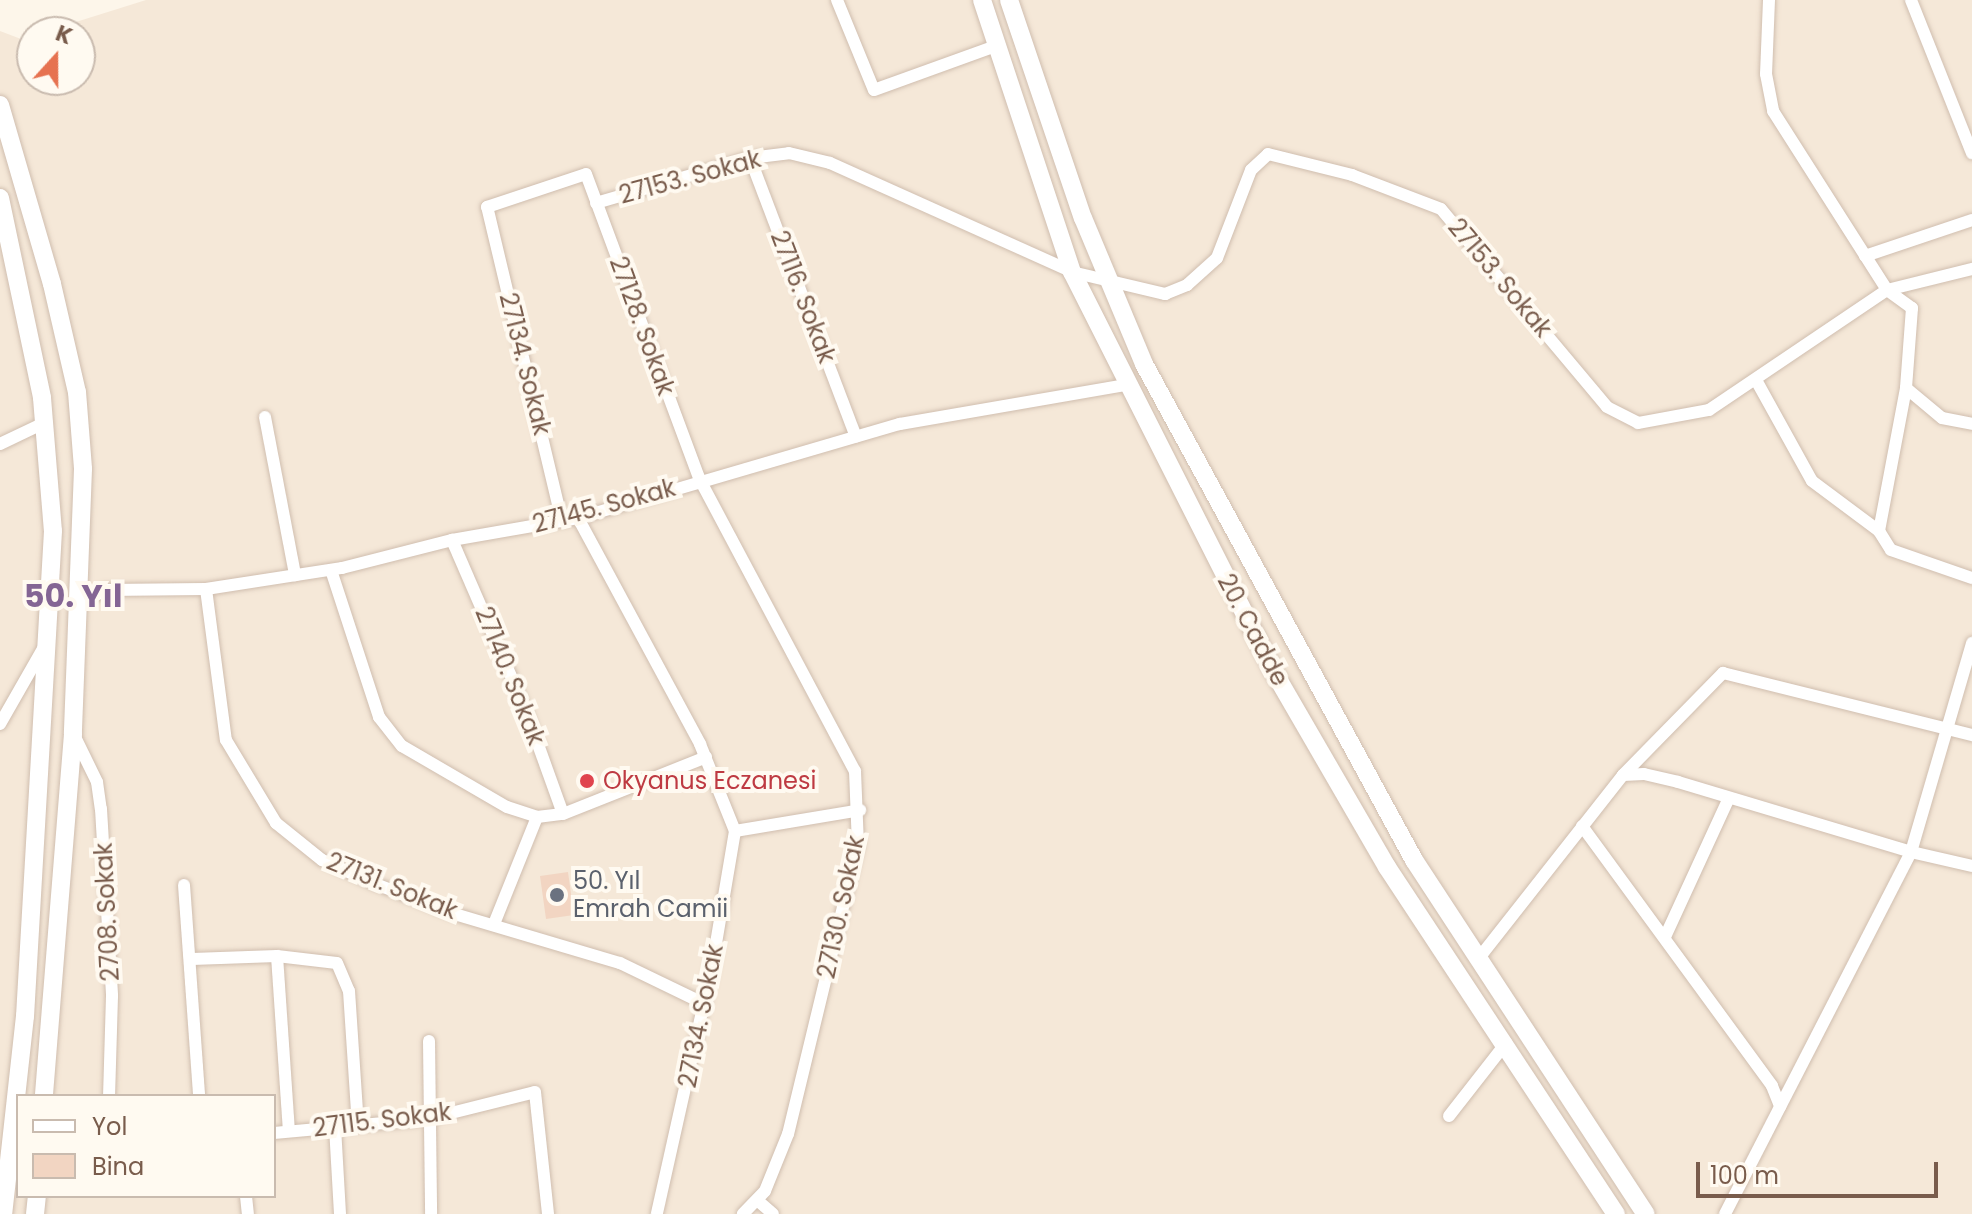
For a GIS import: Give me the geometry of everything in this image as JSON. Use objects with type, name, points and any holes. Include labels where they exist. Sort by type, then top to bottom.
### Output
[{"type":"main road","name":"20. Cadde","points":[[982,0],[1072,272],[1125,385],[1274,672],[1387,867],[1616,1214]]},
{"type":"main road","points":[[1009,0],[1109,284],[1144,364],[1327,707],[1414,860],[1646,1214]]},
{"type":"main road","points":[[0,105],[52,284],[77,392],[83,469],[73,734],[44,1094]]},
{"type":"main road","points":[[0,198],[44,423],[53,531],[50,635],[25,1016],[16,1094]]},
{"type":"main road","points":[[3,1214],[16,1096]]},
{"type":"street","points":[[837,0],[874,90],[998,45]]},
{"type":"street","points":[[1769,0],[1766,84],[1773,111],[1887,290],[1912,308],[1906,388],[1879,531]]},
{"type":"street","points":[[1911,0],[1972,153]]},
{"type":"street","name":"27153. Sokak","points":[[596,203],[750,158],[789,153],[830,163],[1072,272],[1109,284],[1165,294],[1187,285],[1217,258],[1251,170],[1268,154],[1352,175],[1441,209],[1607,407],[1638,423],[1709,410],[1887,290],[1972,269]]},
{"type":"street","name":"27116. Sokak","points":[[750,158],[856,437]]},
{"type":"street","name":"27153. Sokak","points":[[487,207],[586,174]]},
{"type":"street","name":"27128. Sokak","points":[[586,174],[699,478]]},
{"type":"street","name":"27134. Sokak","points":[[487,207],[562,521]]},
{"type":"street","points":[[1865,256],[1972,220]]},
{"type":"street","points":[[1756,380],[1812,481],[1879,531],[1891,550],[1972,578]]},
{"type":"street","name":"27145. Sokak","points":[[80,603],[105,590],[206,589],[331,570],[452,540],[578,518],[699,478],[900,424],[1125,385]]},
{"type":"street","points":[[1906,388],[1942,418],[1972,424]]},
{"type":"street","points":[[265,417],[295,575]]},
{"type":"street","points":[[0,444],[44,423]]},
{"type":"street","name":"27130. Sokak","points":[[699,478],[855,771],[860,810],[858,845],[788,1134],[757,1200],[743,1214]]},
{"type":"street","points":[[578,518],[706,757],[735,831],[860,810]]},
{"type":"street","name":"27140. Sokak","points":[[452,540],[526,711],[563,814]]},
{"type":"street","points":[[331,570],[357,662],[379,717],[402,746],[507,807],[537,817],[563,814],[706,757]]},
{"type":"street","name":"27131. Sokak","points":[[206,589],[226,740],[276,823],[322,860],[451,913],[620,963],[705,1004]]},
{"type":"street","points":[[0,724],[50,635]]},
{"type":"street","points":[[1725,1214],[1911,852],[1972,643]]},
{"type":"street","points":[[1479,958],[1623,775],[1723,673],[1972,735]]},
{"type":"street","name":"2708. Sokak","points":[[73,734],[97,782],[101,809],[112,996],[109,1094]]},
{"type":"street","points":[[1623,775],[1644,774],[1911,852],[1972,866]]},
{"type":"street","points":[[1665,937],[1728,800]]},
{"type":"street","points":[[494,924],[537,817]]},
{"type":"street","points":[[1582,826],[1772,1086],[1780,1106]]},
{"type":"street","name":"27134. Sokak","points":[[657,1214],[705,1004],[735,831]]},
{"type":"street","points":[[184,885],[192,959],[199,1094]]},
{"type":"street","points":[[192,959],[277,956],[337,963],[349,991],[358,1125]]},
{"type":"street","points":[[277,956],[289,1131]]},
{"type":"street","points":[[429,1041],[427,1119],[431,1214]]},
{"type":"street","points":[[1449,1116],[1506,1043]]},
{"type":"street","name":"27115. Sokak","points":[[276,1133],[427,1119],[535,1092],[548,1214]]},
{"type":"street","points":[[335,1127],[340,1214]]},
{"type":"street","points":[[757,1200],[773,1214]]},
{"type":"shaded area","points":[[146,0],[1972,0],[1972,1214],[0,1214],[0,31],[16,37],[16,96],[96,96],[95,16]]},
{"type":"building","name":"50. Yıl Emrah Camii","points":[[568,872],[574,915],[546,919],[540,876]]},
{"type":"place","name":"Okyanus Eczanesi","points":[[587,781]]},
{"type":"place","name":"50. Yıl Emrah Camii","points":[[557,895]]},
{"type":"district","name":"50. Yıl","points":[[73,596]]}]
